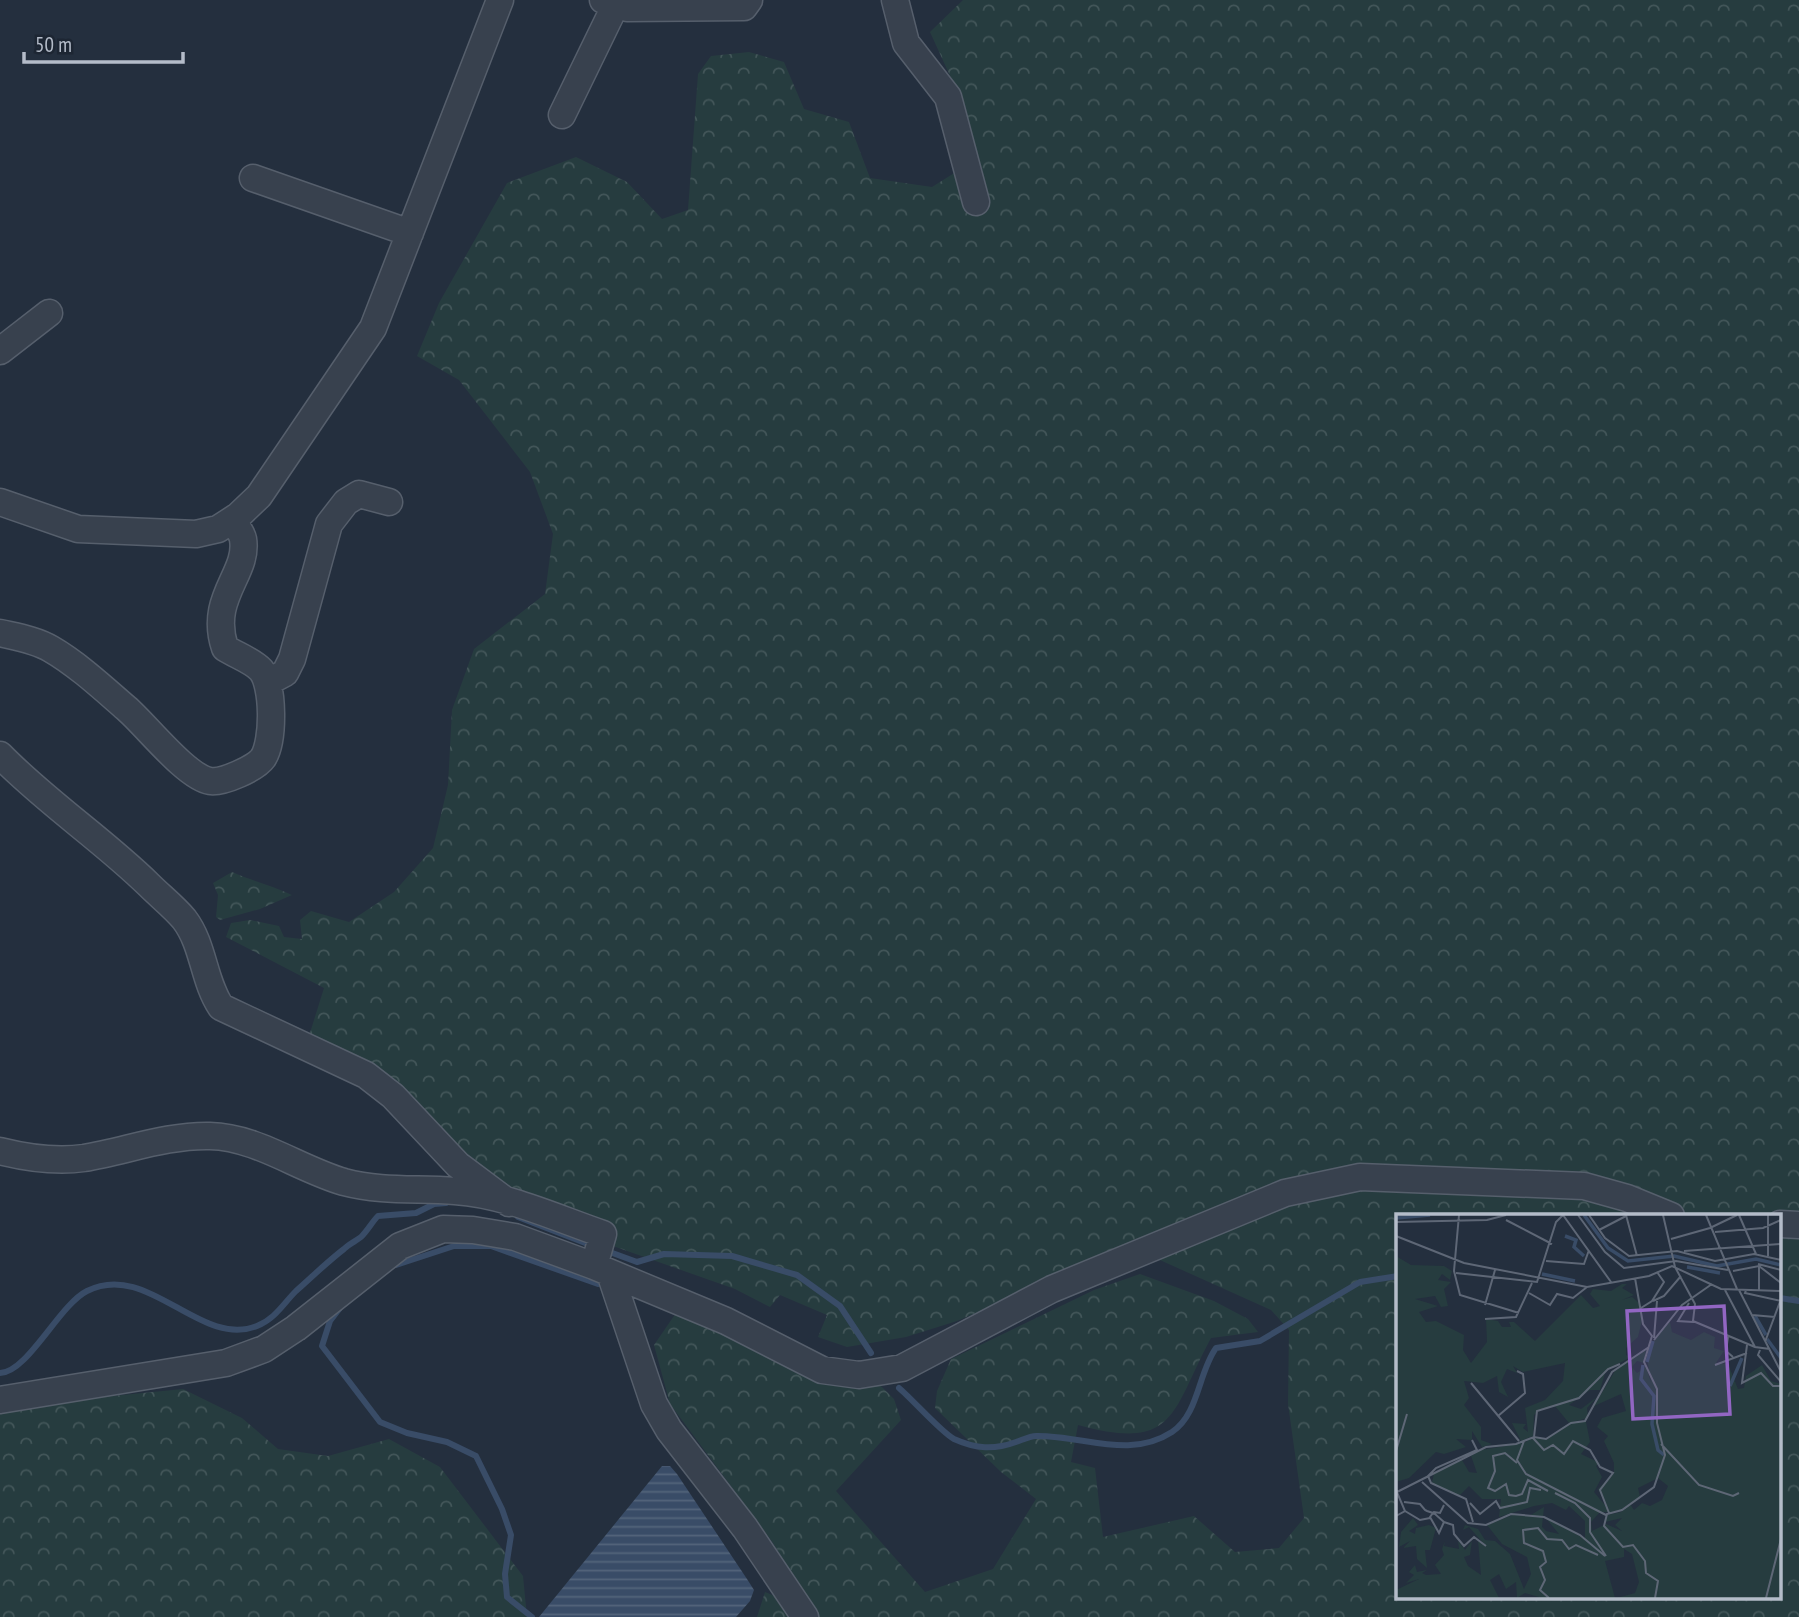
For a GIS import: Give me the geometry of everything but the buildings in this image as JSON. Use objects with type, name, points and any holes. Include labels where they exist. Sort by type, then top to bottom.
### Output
[{"type":"street","points":[[0,502],[50,521],[101,532],[196,534],[218,529],[259,496],[373,328],[500,0]]},
{"type":"street","points":[[562,115],[610,2],[627,8],[744,7],[749,0]]},
{"type":"street","points":[[895,0],[906,43],[948,97],[976,202]]},
{"type":"street","points":[[253,178],[410,233]]},
{"type":"street","points":[[0,351],[49,313]]},
{"type":"street","points":[[268,682],[285,673],[292,659],[328,524],[346,502],[359,494],[389,502]]},
{"type":"street","points":[[0,633],[50,648],[127,709],[194,772],[209,781],[233,775],[262,760],[271,706],[268,682],[260,669],[225,648],[221,636],[222,604],[243,551],[243,537],[232,520]]},
{"type":"street","points":[[0,755],[32,788],[112,849],[184,919],[196,941],[212,993],[221,1007],[366,1075],[393,1096],[458,1165],[509,1203]]},
{"type":"street","points":[[0,1151],[35,1160],[82,1158],[164,1140],[208,1136],[238,1139],[342,1181],[428,1209],[473,1230],[515,1237],[601,1258],[822,1370],[859,1375],[902,1368],[1052,1289],[1285,1193],[1321,1183],[1360,1177],[1584,1186],[1627,1198],[1666,1214]]},
{"type":"street","points":[[0,1400],[226,1363],[264,1349],[296,1328],[400,1246],[428,1209],[457,1191],[509,1203],[603,1234],[601,1258],[654,1404],[668,1430],[746,1528],[805,1617]]},
{"type":"green space","points":[[963,0],[1799,0],[1799,1617],[819,1617],[771,1540],[670,1404],[654,1345],[676,1313],[718,1326],[819,1380],[880,1385],[894,1399],[901,1420],[836,1491],[925,1592],[993,1569],[1036,1499],[1001,1472],[935,1408],[937,1391],[951,1359],[1094,1290],[1140,1274],[1214,1301],[1248,1319],[1258,1332],[1211,1338],[1177,1405],[1167,1419],[1153,1429],[1135,1433],[1110,1432],[1078,1425],[1071,1462],[1095,1468],[1103,1537],[1194,1516],[1235,1552],[1279,1548],[1304,1518],[1288,1404],[1289,1330],[1271,1310],[1131,1247],[957,1321],[906,1337],[847,1347],[818,1337],[827,1315],[780,1295],[770,1307],[735,1289],[562,1228],[452,1151],[309,1036],[324,988],[226,937],[231,923],[250,920],[279,926],[284,937],[302,939],[300,920],[311,911],[349,922],[394,892],[433,848],[448,785],[452,710],[474,649],[545,594],[553,534],[530,472],[459,380],[417,356],[439,303],[507,183],[576,157],[627,182],[662,219],[688,210],[698,74],[711,56],[749,52],[784,62],[804,109],[849,122],[870,178],[932,187],[975,160],[957,91],[930,32]]},
{"type":"green space","points":[[232,872],[292,895],[260,909],[220,920],[216,917],[218,895],[213,883]]},
{"type":"green space","points":[[183,1389],[242,1418],[278,1449],[328,1456],[389,1439],[440,1467],[523,1576],[527,1617],[0,1617],[0,1411],[62,1401]]},
{"type":"green space","points":[[765,1592],[780,1598],[792,1617],[757,1617]]},
{"type":"water","points":[[662,1466],[670,1466],[677,1474],[747,1579],[754,1590],[750,1601],[736,1617],[539,1617]]},
{"type":"waterway","points":[[0,1373],[11,1370],[21,1362],[76,1299],[87,1291],[109,1285],[131,1287],[153,1295],[215,1326],[236,1330],[257,1326],[274,1315],[296,1291],[361,1237],[378,1216],[416,1213],[434,1204],[446,1203]]},
{"type":"waterway","points":[[518,1217],[593,1246]]},
{"type":"waterway","points":[[396,1265],[454,1246],[491,1246],[598,1284]]},
{"type":"waterway","points":[[607,1251],[637,1262],[664,1254],[732,1256],[797,1275],[840,1306],[871,1353]]},
{"type":"waterway","points":[[899,1388],[949,1436],[970,1445],[1008,1445],[1036,1436],[1106,1444],[1139,1444],[1156,1440],[1181,1424],[1188,1415],[1216,1348],[1260,1341],[1360,1282],[1396,1276]]},
{"type":"waterway","points":[[1782,1298],[1799,1301]]},
{"type":"waterway","points":[[340,1308],[330,1321],[322,1346],[380,1422],[407,1433],[447,1442],[476,1456],[502,1509],[511,1535],[505,1574],[507,1597],[532,1617]]}]
